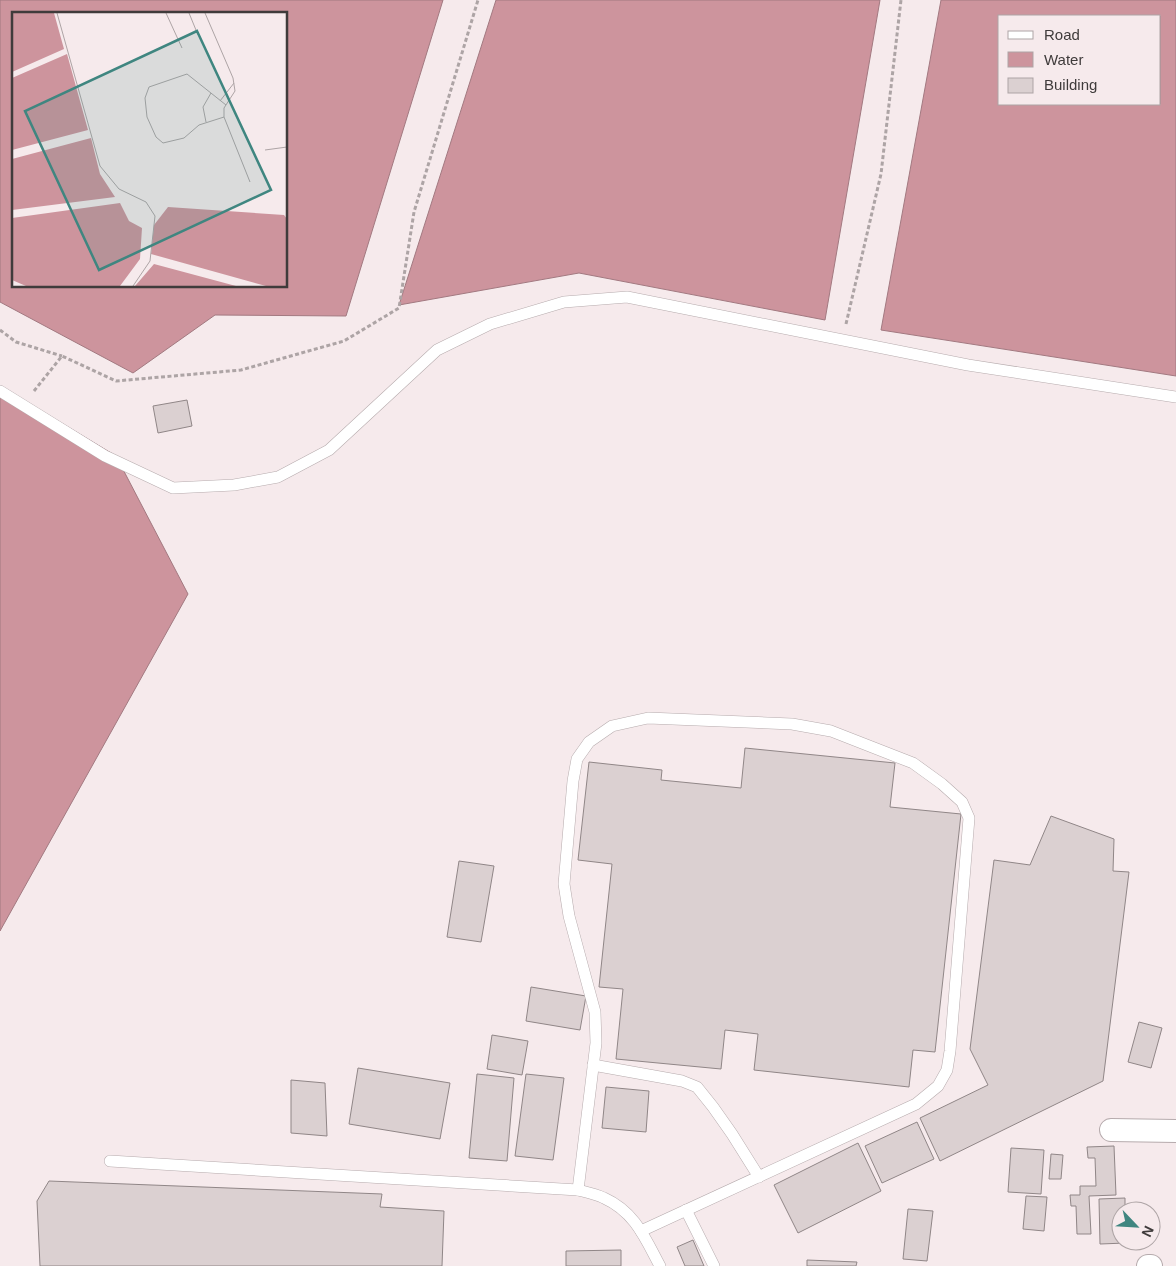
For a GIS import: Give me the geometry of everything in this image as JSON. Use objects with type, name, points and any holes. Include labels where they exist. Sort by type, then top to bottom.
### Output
[{"type":"street","points":[[1111,1130],[1176,1131]]},
{"type":"lane","points":[[0,391],[105,456],[174,488],[234,484],[278,477],[329,450],[437,350],[490,324],[564,302],[627,297],[968,365],[1176,397]]},
{"type":"lane","points":[[578,1190],[596,1043],[595,1012],[568,916],[564,884],[573,781],[577,759],[589,742],[612,726],[648,718],[792,724],[832,731],[913,763],[942,784],[962,802],[968,818],[950,1051],[947,1070],[938,1086],[916,1104],[641,1231]]},
{"type":"lane","points":[[593,1065],[682,1081],[697,1087],[732,1134],[758,1177]]},
{"type":"lane","points":[[110,1161],[578,1190],[603,1197],[620,1207],[632,1218],[660,1266]]},
{"type":"lane","points":[[686,1210],[714,1266]]},
{"type":"path","points":[[0,330],[16,342],[62,356],[116,381],[241,370],[344,342],[399,308],[414,212],[478,0]]},
{"type":"path","points":[[843,340],[881,174],[901,0]]},
{"type":"path","points":[[22,405],[62,356]]},
{"type":"water","points":[[0,0],[443,0],[346,316],[215,315],[133,373],[0,302]]},
{"type":"water","points":[[496,0],[880,0],[825,320],[579,273],[399,305]]},
{"type":"water","points":[[941,0],[1176,0],[1176,376],[881,330]]},
{"type":"water","points":[[0,386],[116,456],[188,594],[0,931]]},
{"type":"building","points":[[187,400],[192,426],[158,433],[153,406]]},
{"type":"building","points":[[745,748],[895,763],[890,807],[961,814],[935,1052],[913,1050],[909,1087],[754,1070],[758,1034],[725,1030],[721,1069],[616,1059],[623,989],[599,987],[612,864],[578,860],[589,762],[662,770],[661,780],[741,788]]},
{"type":"building","points":[[1051,816],[1114,839],[1113,871],[1129,872],[1103,1081],[940,1161],[920,1118],[988,1085],[970,1049],[994,860],[1030,865]]},
{"type":"building","points":[[459,861],[494,866],[481,942],[447,937]]},
{"type":"building","points":[[531,987],[586,996],[580,1030],[526,1021]]},
{"type":"building","points":[[1139,1022],[1162,1028],[1151,1068],[1128,1062]]},
{"type":"building","points":[[492,1035],[528,1041],[522,1075],[487,1069]]},
{"type":"building","points":[[358,1068],[450,1083],[440,1139],[349,1124]]},
{"type":"building","points":[[477,1074],[514,1078],[507,1161],[469,1158]]},
{"type":"building","points":[[526,1074],[564,1078],[553,1160],[515,1156]]},
{"type":"building","points":[[291,1080],[325,1083],[327,1136],[291,1133]]},
{"type":"building","points":[[606,1087],[649,1091],[646,1132],[602,1128]]},
{"type":"building","points":[[917,1122],[934,1159],[882,1183],[865,1146]]},
{"type":"building","points":[[858,1143],[881,1191],[798,1233],[774,1185]]},
{"type":"building","points":[[1114,1146],[1116,1195],[1089,1196],[1091,1234],[1077,1234],[1076,1206],[1071,1206],[1070,1195],[1080,1195],[1080,1186],[1096,1186],[1095,1158],[1088,1158],[1087,1147]]},
{"type":"building","points":[[1011,1148],[1044,1150],[1041,1194],[1008,1192]]},
{"type":"building","points":[[1051,1154],[1063,1155],[1061,1179],[1049,1179]]},
{"type":"building","points":[[49,1181],[382,1194],[380,1207],[444,1211],[442,1266],[40,1266],[37,1201]]},
{"type":"building","points":[[1026,1196],[1047,1197],[1044,1231],[1023,1229]]},
{"type":"building","points":[[1125,1198],[1125,1201],[1111,1201],[1111,1244],[1100,1244],[1099,1199]]},
{"type":"building","points":[[908,1209],[933,1211],[927,1261],[903,1259]]},
{"type":"building","points":[[693,1240],[704,1266],[685,1266],[677,1247]]},
{"type":"building","points":[[621,1250],[621,1266],[566,1266],[566,1251]]},
{"type":"building","points":[[807,1260],[857,1262],[856,1266],[807,1266]]}]
